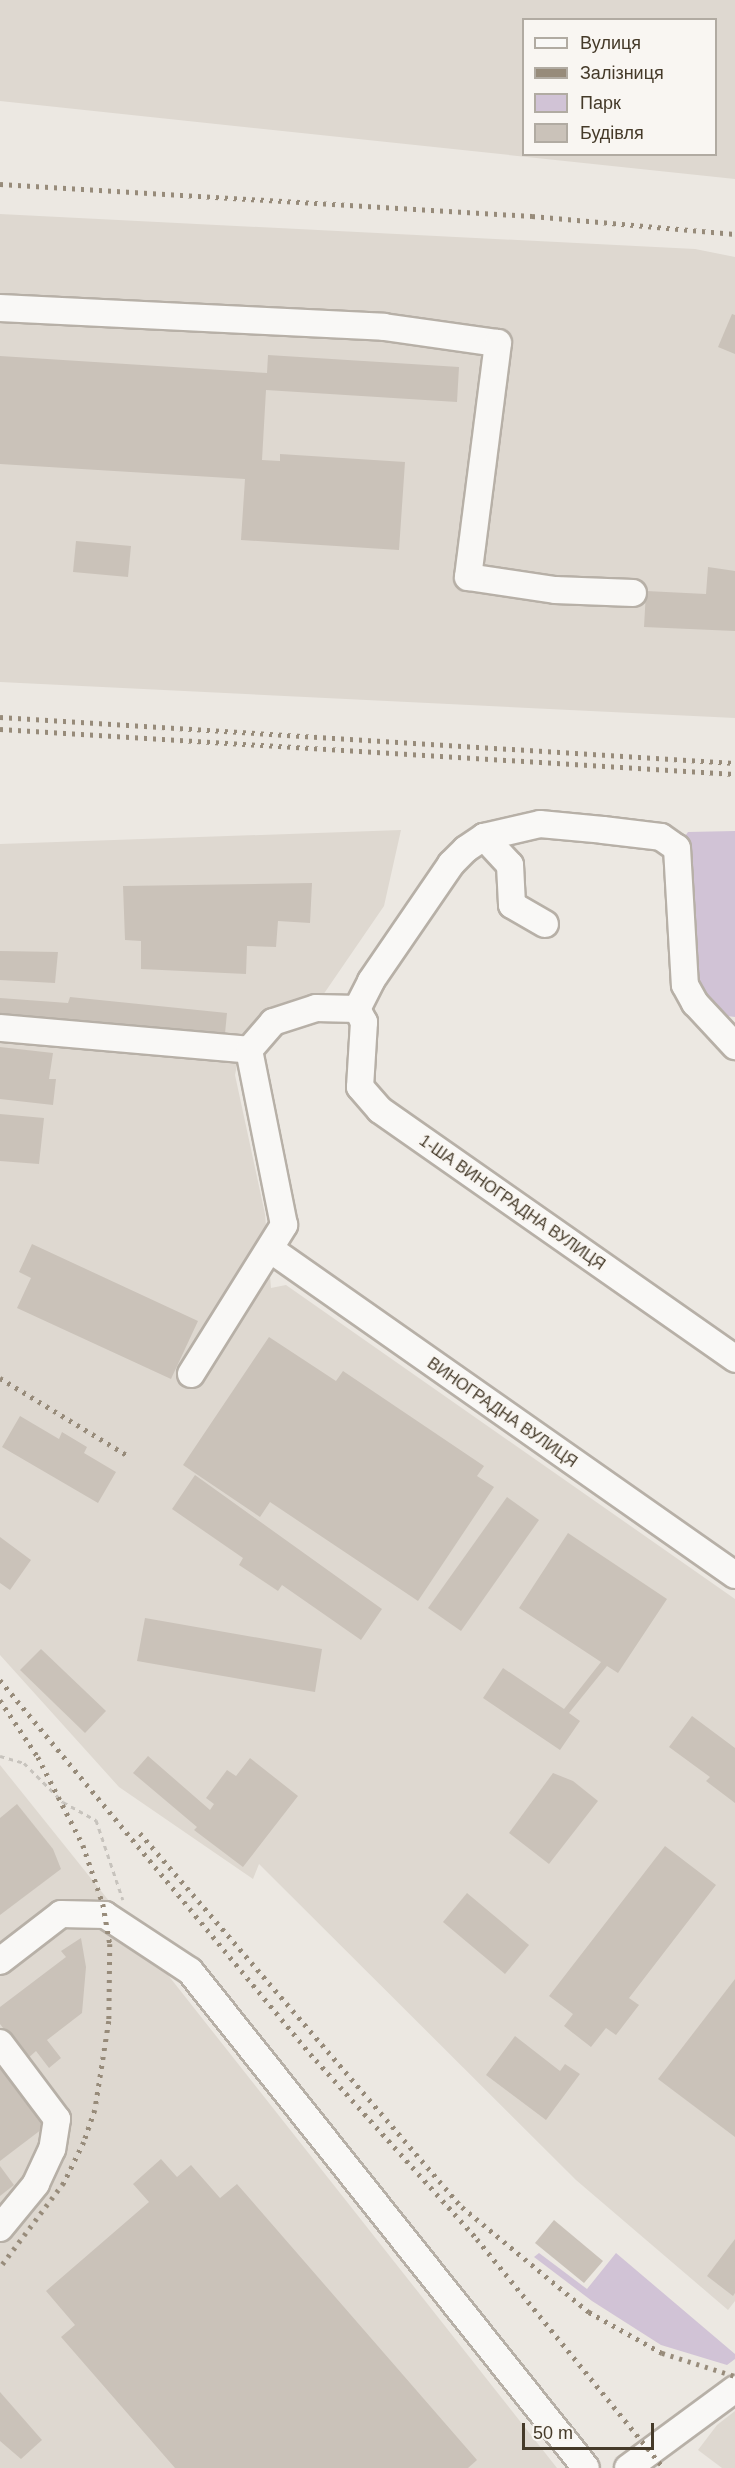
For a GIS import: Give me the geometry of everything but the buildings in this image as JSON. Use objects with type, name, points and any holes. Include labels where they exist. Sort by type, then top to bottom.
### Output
[{"type":"street","points":[[0,309],[384,327],[498,343],[468,577],[555,590],[633,593]]},
{"type":"street","points":[[249,1050],[273,1022],[316,1008],[357,1009],[371,981],[451,864],[484,837],[540,824],[661,837],[672,843],[681,855],[685,985],[695,1003],[735,1046]]},
{"type":"street","points":[[484,837],[510,865],[512,905],[545,924]]},
{"type":"street","name":"1-ША ВИНОГРАДНА ВУЛИЦЯ","points":[[357,1009],[364,1022],[360,1087],[380,1110],[735,1359]]},
{"type":"street","points":[[0,1028],[249,1050]]},
{"type":"street","points":[[191,1374],[284,1225],[249,1050]]},
{"type":"street","name":"ВИНОГРАДНА ВУЛИЦЯ","points":[[270,1249],[735,1575]]},
{"type":"street","points":[[0,1961],[61,1914],[105,1915],[190,1971],[586,2468]]},
{"type":"street","points":[[0,2043],[57,2119],[51,2149],[36,2184],[0,2228]]},
{"type":"street","points":[[628,2468],[735,2390]]},
{"type":"path","points":[[0,1756],[24,1762],[63,1802],[96,1820],[125,1907]]},
{"type":"shaded area","points":[[0,0],[735,0],[735,179],[0,101]]},
{"type":"shaded area","points":[[0,214],[695,249],[735,257],[735,718],[0,682]]},
{"type":"shaded area","points":[[401,830],[384,906],[323,995],[242,1040],[235,1075],[265,1214],[271,1288],[286,1285],[735,1599],[735,2301],[728,2310],[576,2180],[259,1864],[253,1879],[119,1787],[0,1655],[0,844]]},
{"type":"shaded area","points":[[0,1765],[138,1937],[557,2468],[0,2468]]},
{"type":"shaded area","points":[[735,2411],[735,2468],[722,2468],[698,2450],[717,2425]]},
{"type":"green space","points":[[735,831],[735,1017],[712,1014],[682,984],[680,843],[688,832]]},
{"type":"green space","points":[[539,2253],[587,2289],[616,2253],[735,2354],[735,2359],[727,2365],[661,2345],[592,2301],[534,2257]]},
{"type":"railway","points":[[0,184],[532,216],[735,234]]},
{"type":"railway","points":[[0,717],[735,763]]},
{"type":"railway","points":[[0,729],[735,774]]},
{"type":"railway","points":[[0,1378],[130,1457]]},
{"type":"railway","points":[[0,1680],[316,2060],[477,2239],[664,2468]]},
{"type":"railway","points":[[0,1700],[38,1757],[83,1845],[103,1904],[110,1944],[109,2021],[95,2110],[84,2142],[64,2183],[0,2268]]},
{"type":"railway","points":[[140,1833],[462,2207],[589,2312],[662,2353],[735,2376]]}]
